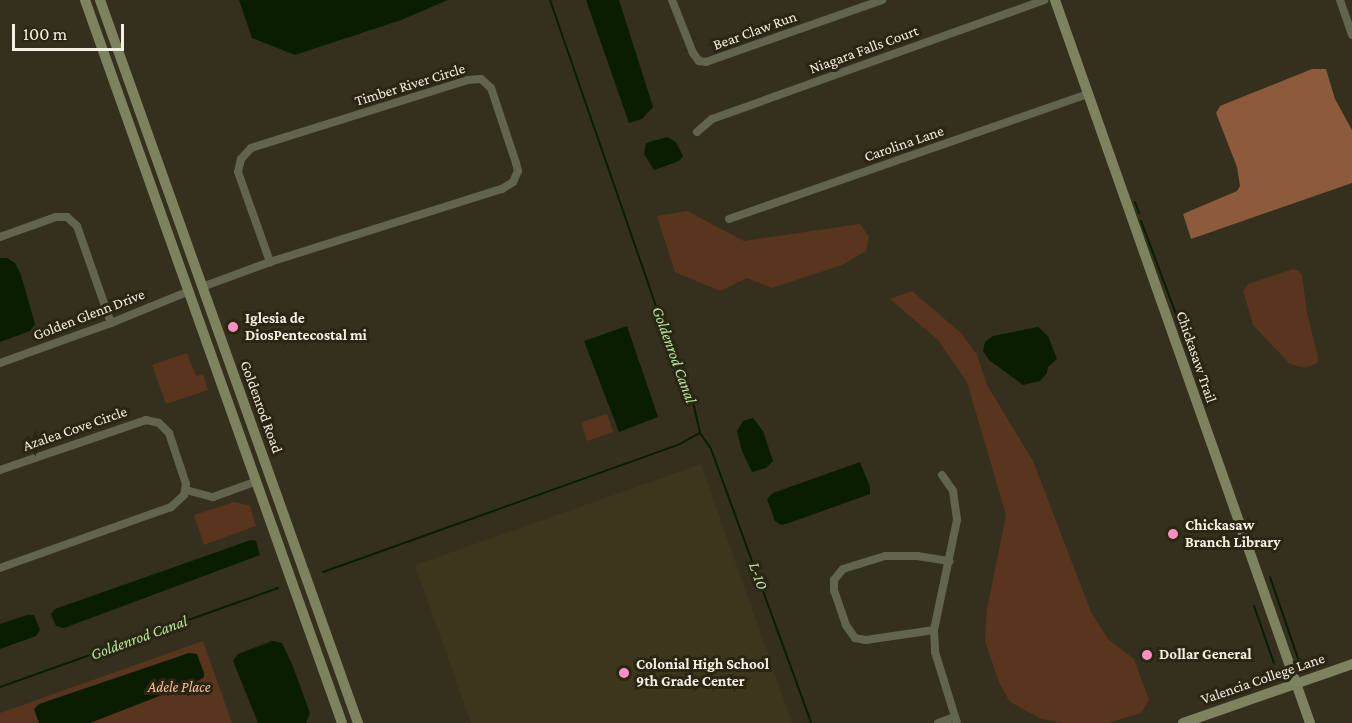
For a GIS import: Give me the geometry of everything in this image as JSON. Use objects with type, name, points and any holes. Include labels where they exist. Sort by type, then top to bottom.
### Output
[{"type":"main road","name":"Goldenrod Road","points":[[85,0],[342,723]]},
{"type":"main road","name":"Goldenrod Road","points":[[100,0],[358,723]]},
{"type":"main road","name":"Chickasaw Trail","points":[[1055,0],[1310,723]]},
{"type":"main road","points":[[248,462],[270,475]]},
{"type":"main road","points":[[255,482],[279,502]]},
{"type":"main road","name":"Valencia College Lane","points":[[1183,723],[1352,664]]},
{"type":"main road","points":[[342,723],[347,723]]},
{"type":"street","name":"Bear Claw Run","points":[[672,0],[693,53],[699,61],[706,62],[882,0]]},
{"type":"street","name":"Niagara Falls Court","points":[[697,132],[712,119],[1044,0]]},
{"type":"street","points":[[1340,0],[1352,35]]},
{"type":"street","name":"Timber River Circle","points":[[202,287],[270,262],[502,189],[513,182],[518,171],[490,88],[481,79],[468,80],[251,148],[241,159],[238,172],[270,262]]},
{"type":"street","name":"Carolina Lane","points":[[729,219],[1088,94]]},
{"type":"street","points":[[0,237],[56,217],[67,217],[77,226],[111,323]]},
{"type":"street","name":"Golden Glenn Drive","points":[[0,363],[188,292]]},
{"type":"street","name":"Azalea Cove Circle","points":[[0,470],[146,420],[159,423],[169,433],[186,490]]},
{"type":"street","points":[[938,723],[956,720],[938,667],[934,630],[957,520],[957,504],[953,492],[942,475]]},
{"type":"street","points":[[0,568],[163,511],[175,504],[186,490],[213,497],[255,482]]},
{"type":"street","points":[[934,630],[866,639],[855,638],[846,625],[834,591],[834,580],[843,570],[885,556],[917,556],[950,561]]},
{"type":"shaded area","points":[[239,0],[448,0],[401,20],[295,55],[252,38]]},
{"type":"shaded area","points":[[586,0],[619,0],[653,107],[642,119],[629,123]]},
{"type":"shaded area","points":[[1312,69],[1326,69],[1335,99],[1352,130],[1352,183],[1191,239],[1183,214],[1237,191],[1240,186],[1237,167],[1216,113],[1220,106]]},
{"type":"shaded area","points":[[667,137],[676,142],[683,156],[679,161],[654,170],[644,154],[646,143]]},
{"type":"shaded area","points":[[0,258],[7,258],[15,263],[21,275],[35,324],[30,331],[0,342]]},
{"type":"shaded area","points":[[627,326],[658,417],[619,432],[584,341]]},
{"type":"shaded area","points":[[1038,327],[1048,336],[1057,359],[1048,367],[1047,373],[1040,381],[1023,385],[989,360],[983,351],[985,342],[993,336]]},
{"type":"shaded area","points":[[753,418],[763,431],[773,461],[766,468],[752,472],[742,451],[737,431],[743,421]]},
{"type":"shaded area","points":[[860,462],[870,487],[870,494],[789,523],[781,525],[775,521],[767,499],[773,493]]},
{"type":"shaded area","points":[[701,464],[792,723],[471,723],[415,565]]},
{"type":"shaded area","points":[[251,540],[256,541],[260,555],[64,628],[56,626],[51,614],[55,609]]},
{"type":"shaded area","points":[[34,615],[40,630],[36,636],[0,649],[0,624]]},
{"type":"shaded area","points":[[272,641],[282,643],[292,664],[310,713],[306,723],[258,723],[233,661],[238,654]]},
{"type":"shaded area","points":[[189,653],[197,654],[204,673],[204,677],[198,681],[90,723],[39,723],[34,709],[39,704]]},
{"type":"green space","points":[[687,211],[744,241],[860,224],[869,237],[866,251],[842,265],[772,288],[747,278],[720,291],[675,272],[657,216]]},
{"type":"green space","points":[[1293,269],[1302,275],[1307,313],[1318,357],[1317,363],[1305,368],[1290,364],[1253,325],[1243,291],[1248,284]]},
{"type":"green space","points":[[912,291],[961,333],[977,355],[987,385],[1033,461],[1091,612],[1108,639],[1134,659],[1149,700],[1141,713],[1108,723],[1063,723],[1042,719],[1010,702],[999,682],[985,641],[987,609],[1006,515],[967,382],[938,340],[890,299]]},
{"type":"green space","points":[[187,353],[196,376],[203,374],[208,390],[166,404],[152,365]]},
{"type":"green space","points":[[607,414],[613,432],[587,441],[581,422]]},
{"type":"green space","points":[[234,502],[250,506],[256,526],[204,545],[194,515]]},
{"type":"green space","name":"Adele Place","points":[[203,641],[232,723],[0,723],[0,713]]},
{"type":"waterway","name":"Goldenrod Canal","points":[[550,0],[673,355],[691,393],[700,433],[711,449],[811,723]]},
{"type":"waterway","points":[[1135,202],[1139,213]]},
{"type":"waterway","points":[[1141,221],[1179,322]]},
{"type":"waterway","name":"Goldenrod Canal","points":[[323,572],[678,445],[700,433]]},
{"type":"waterway","points":[[1270,577],[1299,661]]},
{"type":"waterway","name":"Goldenrod Canal","points":[[0,687],[278,588]]},
{"type":"waterway","points":[[1254,606],[1274,663]]},
{"type":"place","name":"Iglesia de DiosPentecostal mi","points":[[233,327]]},
{"type":"place","name":"Chickasaw Branch Library","points":[[1173,534]]},
{"type":"place","name":"Dollar General","points":[[1147,655]]},
{"type":"place","name":"Colonial High School 9th Grade Center","points":[[624,673]]},
{"type":"water label","name":"L-10","points":[[758,576]]}]
